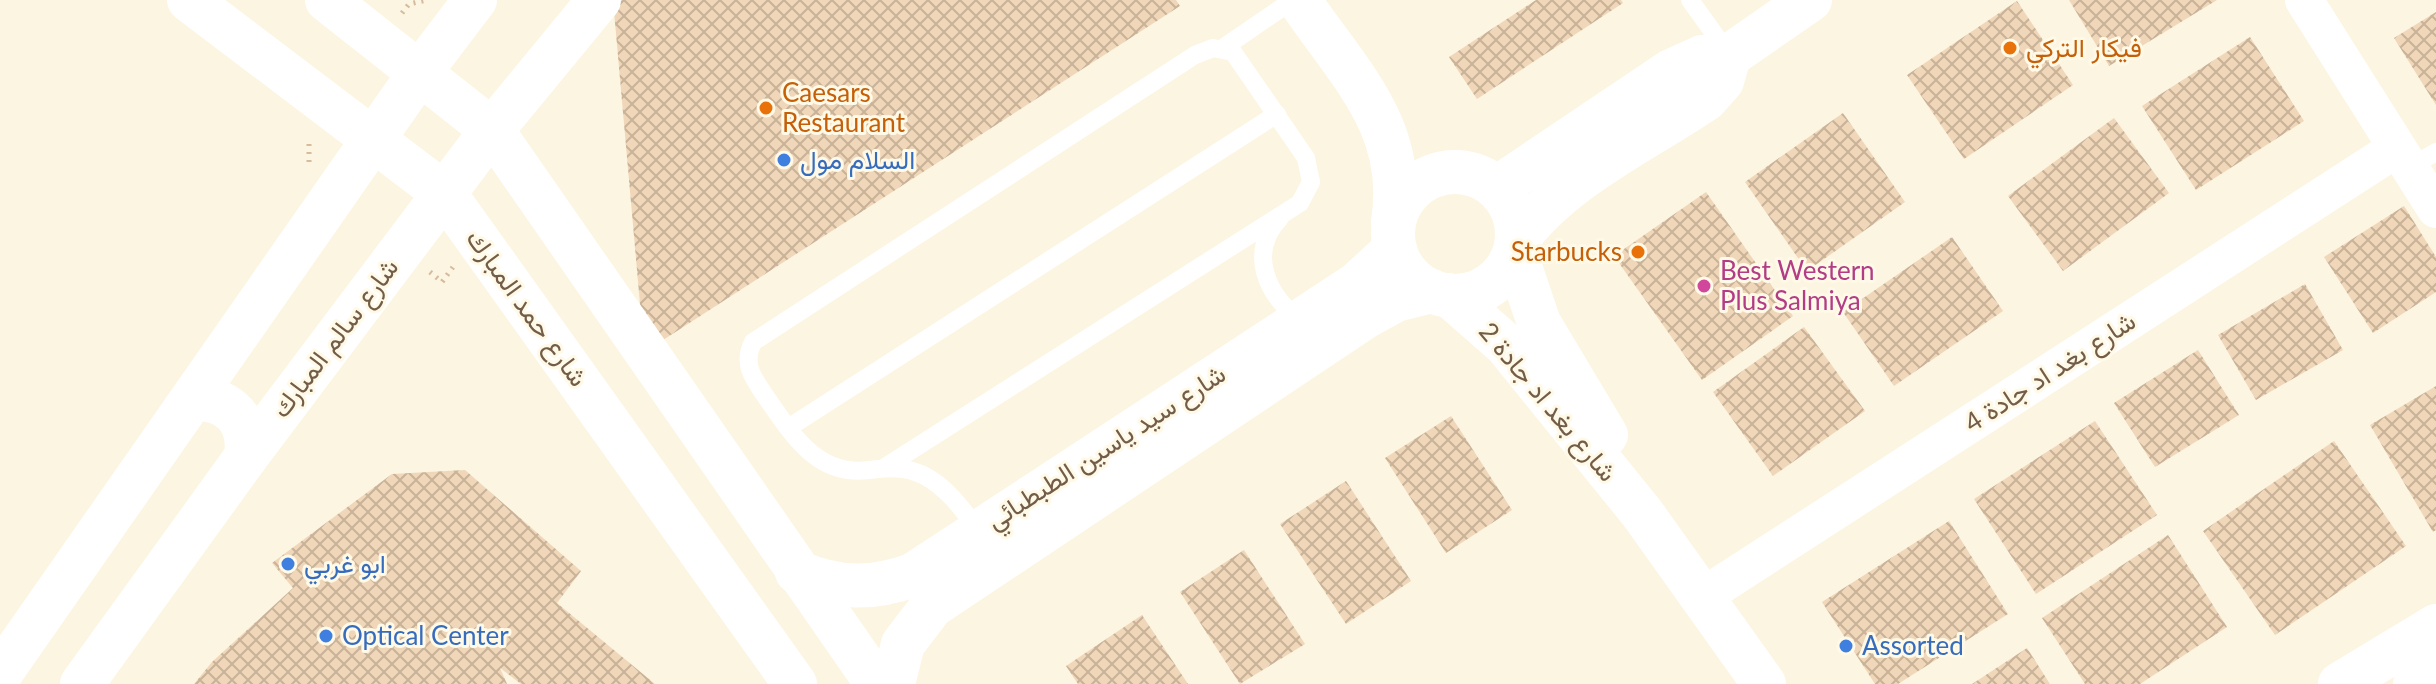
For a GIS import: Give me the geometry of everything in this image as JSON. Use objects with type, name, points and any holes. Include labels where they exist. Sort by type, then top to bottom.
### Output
[{"type":"street","name":"شارع حمد المبارك","points":[[189,0],[445,194],[795,684]]},
{"type":"street","points":[[327,0],[421,71],[492,130],[877,684]]},
{"type":"street","points":[[0,674],[421,71],[475,0]]},
{"type":"street","name":"شارع سالم المبارك","points":[[82,684],[246,457],[492,130],[599,0]]},
{"type":"street","points":[[1296,0],[1384,125],[1417,151],[1454,172],[1484,179],[1497,188],[1509,203],[1516,221],[1516,246]]},
{"type":"street","points":[[1497,188],[1686,62],[1729,56],[1810,0]]},
{"type":"street","points":[[2304,0],[2414,156],[2436,209]]},
{"type":"street","points":[[1384,125],[1397,173],[1394,235],[1409,274],[1440,293],[1482,290],[1502,274],[1534,218],[1568,188],[1706,99],[1722,81],[1729,56]]},
{"type":"street","name":"شارع بغد اد جادة 4","points":[[1702,597],[2414,156]]},
{"type":"street","points":[[1394,235],[1409,193],[1422,182],[1454,172]]},
{"type":"street","name":"شارع سيد ياسين الطبطبائي","points":[[893,684],[903,644],[921,618],[989,546],[1300,320],[1369,275],[1394,235]]},
{"type":"street","name":"شارع بغد اد جادة 2","points":[[1516,246],[1539,323],[1606,435],[1642,513]]},
{"type":"street","name":"شارع بغد اد جادة 2","points":[[1440,293],[1506,345],[1642,513],[1764,684]]},
{"type":"street","name":"شارع سيد ياسين الطبطبائي","points":[[797,572],[843,586],[890,583],[933,564],[989,546],[1365,317],[1396,300],[1440,293]]},
{"type":"street","points":[[194,399],[221,402],[240,419],[248,444],[246,457]]},
{"type":"street","points":[[2340,684],[2436,626]]},
{"type":"street","points":[[2415,684],[2436,671]]},
{"type":"lane","points":[[1223,48],[1296,0]]},
{"type":"lane","points":[[1690,0],[1729,56]]},
{"type":"lane","points":[[989,546],[933,480],[902,468],[853,471],[822,462],[808,453],[748,368],[749,350],[760,335],[1195,55],[1213,48],[1223,48],[1240,59],[1311,169],[1308,193],[1272,227],[1264,247],[1264,269],[1270,290],[1283,307],[1300,320]]},
{"type":"lane","points":[[788,428],[1277,114]]},
{"type":"lane","points":[[885,467],[1287,211]]},
{"type":"building","name":"السلام مول","points":[[613,0],[1176,0],[1180,6],[660,342],[641,315]]},
{"type":"building","points":[[1536,0],[1621,0],[1623,3],[1477,99],[1449,57]]},
{"type":"building","points":[[2069,0],[2217,0],[2109,66]]},
{"type":"building","points":[[2017,1],[2073,85],[1964,159],[1907,75]]},
{"type":"building","points":[[2436,12],[2436,105],[2394,38]]},
{"type":"building","points":[[2250,37],[2304,121],[2196,190],[2142,106]]},
{"type":"building","points":[[1843,113],[1905,202],[1807,271],[1745,182]]},
{"type":"building","points":[[2114,118],[2169,193],[2063,271],[2008,196]]},
{"type":"building","name":"Best Western Plus Salmiya","points":[[1706,192],[1793,316],[1702,380],[1614,256]]},
{"type":"building","points":[[2404,206],[2436,257],[2436,292],[2373,333],[2324,257]]},
{"type":"building","points":[[1952,237],[2003,311],[1894,386],[1843,312]]},
{"type":"building","points":[[2305,284],[2343,350],[2256,400],[2218,335]]},
{"type":"building","points":[[1804,327],[1865,411],[1773,476],[1713,392]]},
{"type":"building","points":[[2198,350],[2239,415],[2155,467],[2114,403]]},
{"type":"building","points":[[2436,386],[2436,530],[2433,532],[2370,425]]},
{"type":"building","points":[[1451,416],[1512,510],[1446,553],[1385,458]]},
{"type":"building","points":[[2095,421],[2157,515],[2036,594],[1974,499]]},
{"type":"building","points":[[2334,441],[2406,546],[2275,635],[2203,531]]},
{"type":"building","points":[[465,470],[581,571],[557,603],[655,684],[521,684],[500,668],[507,684],[194,684],[212,662],[293,588],[272,563],[392,474]]},
{"type":"building","points":[[1346,481],[1411,581],[1346,624],[1280,524]]},
{"type":"building","points":[[1949,521],[2008,614],[1898,684],[1875,684],[1822,602]]},
{"type":"building","points":[[2168,535],[2227,627],[2140,684],[2085,684],[2042,618]]},
{"type":"building","points":[[1244,550],[1305,644],[1240,684],[1180,592]]},
{"type":"building","points":[[1142,615],[1188,684],[1078,684],[1066,666]]},
{"type":"building","points":[[2027,648],[2050,684],[1972,684]]},
{"type":"place","name":"فيكار التركي","points":[[2010,48]]},
{"type":"place","name":"Caesars Restaurant","points":[[766,108]]},
{"type":"place","name":"السلام مول","points":[[784,160]]},
{"type":"place","name":"Starbucks","points":[[1638,252]]},
{"type":"place","name":"Best Western Plus Salmiya","points":[[1704,286]]},
{"type":"place","name":"ابو غربي","points":[[288,564]]},
{"type":"place","name":"Optical Center","points":[[326,636]]},
{"type":"place","name":"Assorted","points":[[1846,646]]}]
